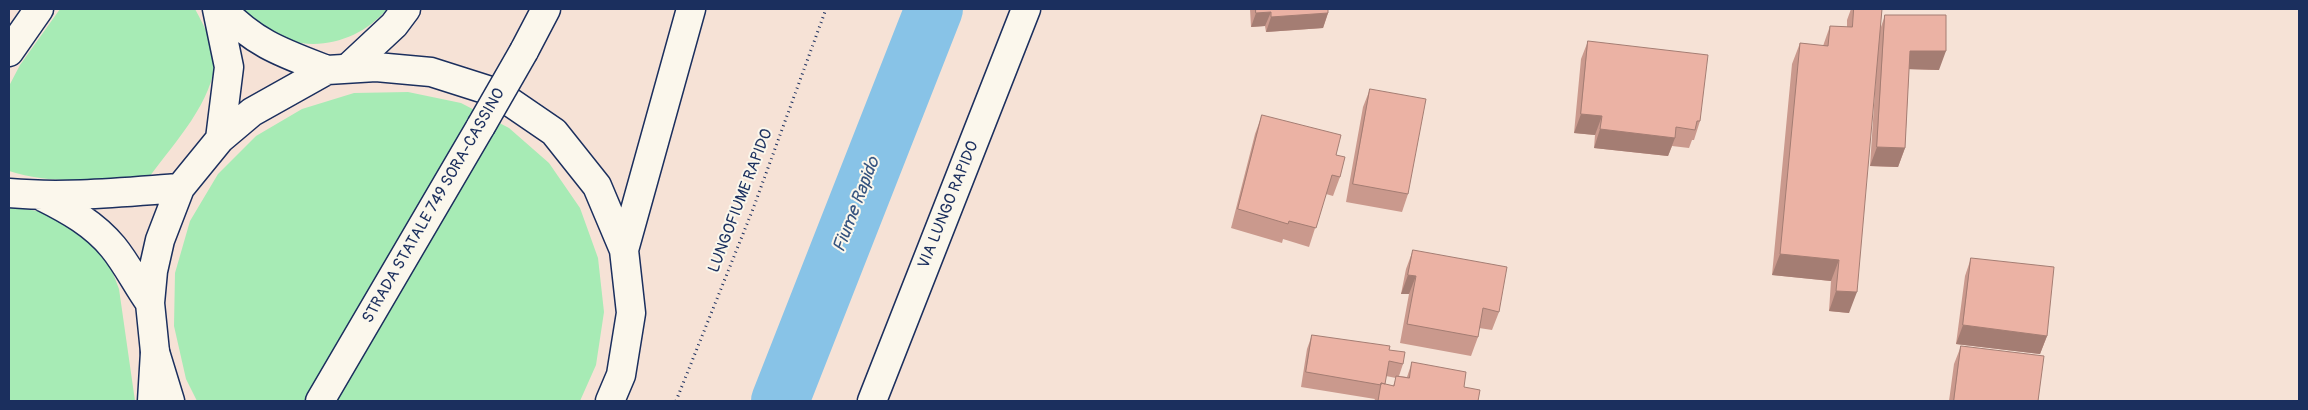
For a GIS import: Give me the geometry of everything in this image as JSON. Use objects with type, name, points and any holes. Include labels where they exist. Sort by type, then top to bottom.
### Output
[{"type":"main road","points":[[9,52],[39,9]]},
{"type":"main road","points":[[217,9],[229,66],[220,139]]},
{"type":"main road","points":[[222,9],[260,42],[338,68],[431,72],[497,93],[554,132],[597,186],[624,250],[631,312],[621,375],[610,401]]},
{"type":"main road","points":[[152,401],[155,352],[150,303],[153,271],[160,240],[180,188],[220,139],[252,112],[338,68],[394,25],[406,9]]},
{"type":"main road","name":"STRADA STATALE 749 SORA-CASSINO","points":[[320,401],[524,51],[546,9]]},
{"type":"main road","points":[[624,250],[691,9]]},
{"type":"main road","name":"VIA LUNGO RAPIDO","points":[[872,401],[1026,9]]},
{"type":"main road","points":[[9,193],[39,196],[180,188]]},
{"type":"main road","points":[[39,196],[68,209],[92,227],[113,247],[150,303]]},
{"type":"main road","points":[[155,352],[170,401]]},
{"type":"path","name":"LUNGOFIUME RAPIDO","points":[[676,401],[753,209],[826,9]]},
{"type":"green space","points":[[60,9],[195,9],[198,14],[213,47],[215,59],[213,75],[208,90],[191,121],[150,176],[61,180],[26,176],[9,171],[9,86],[20,65]]},
{"type":"green space","points":[[241,9],[387,9],[363,30],[334,42],[318,44],[286,40],[267,31]]},
{"type":"green space","points":[[408,92],[461,103],[509,128],[549,163],[580,208],[598,258],[604,312],[596,365],[580,401],[197,401],[186,379],[174,326],[175,273],[190,221],[218,174],[256,136],[302,109],[354,93]]},
{"type":"green space","points":[[13,207],[55,214],[85,232],[108,260],[119,289],[135,401],[9,401],[9,208]]},
{"type":"building","points":[[1256,9],[1328,9],[1328,13],[1271,17],[1271,12],[1256,13]]},
{"type":"building","points":[[1854,9],[1882,9],[1857,292],[1836,291],[1839,260],[1780,254],[1800,43],[1828,46],[1830,26],[1852,27]]},
{"type":"building","points":[[1885,15],[1946,15],[1946,51],[1910,51],[1905,148],[1877,147]]},
{"type":"building","points":[[1588,41],[1708,55],[1700,121],[1697,121],[1695,130],[1676,127],[1675,138],[1600,129],[1602,116],[1581,114]]},
{"type":"building","points":[[1370,89],[1426,99],[1408,194],[1353,184]]},
{"type":"building","points":[[1262,115],[1341,135],[1336,155],[1345,157],[1340,177],[1332,175],[1316,228],[1289,221],[1288,224],[1238,209]]},
{"type":"building","points":[[1413,250],[1507,267],[1499,312],[1483,308],[1478,337],[1407,324],[1416,276],[1408,275]]},
{"type":"building","points":[[1971,258],[2054,267],[2047,336],[1963,325]]},
{"type":"building","points":[[1312,335],[1390,346],[1389,350],[1405,352],[1403,364],[1389,361],[1385,384],[1381,383],[1381,385],[1306,372]]},
{"type":"building","points":[[1961,346],[2044,356],[2038,401],[1954,401]]},
{"type":"building","points":[[1412,362],[1466,372],[1464,387],[1480,390],[1478,401],[1378,401],[1381,383],[1394,386],[1396,376],[1409,378]]},
{"type":"waterway","name":"Fiume Rapido","points":[[780,401],[934,9]]}]
